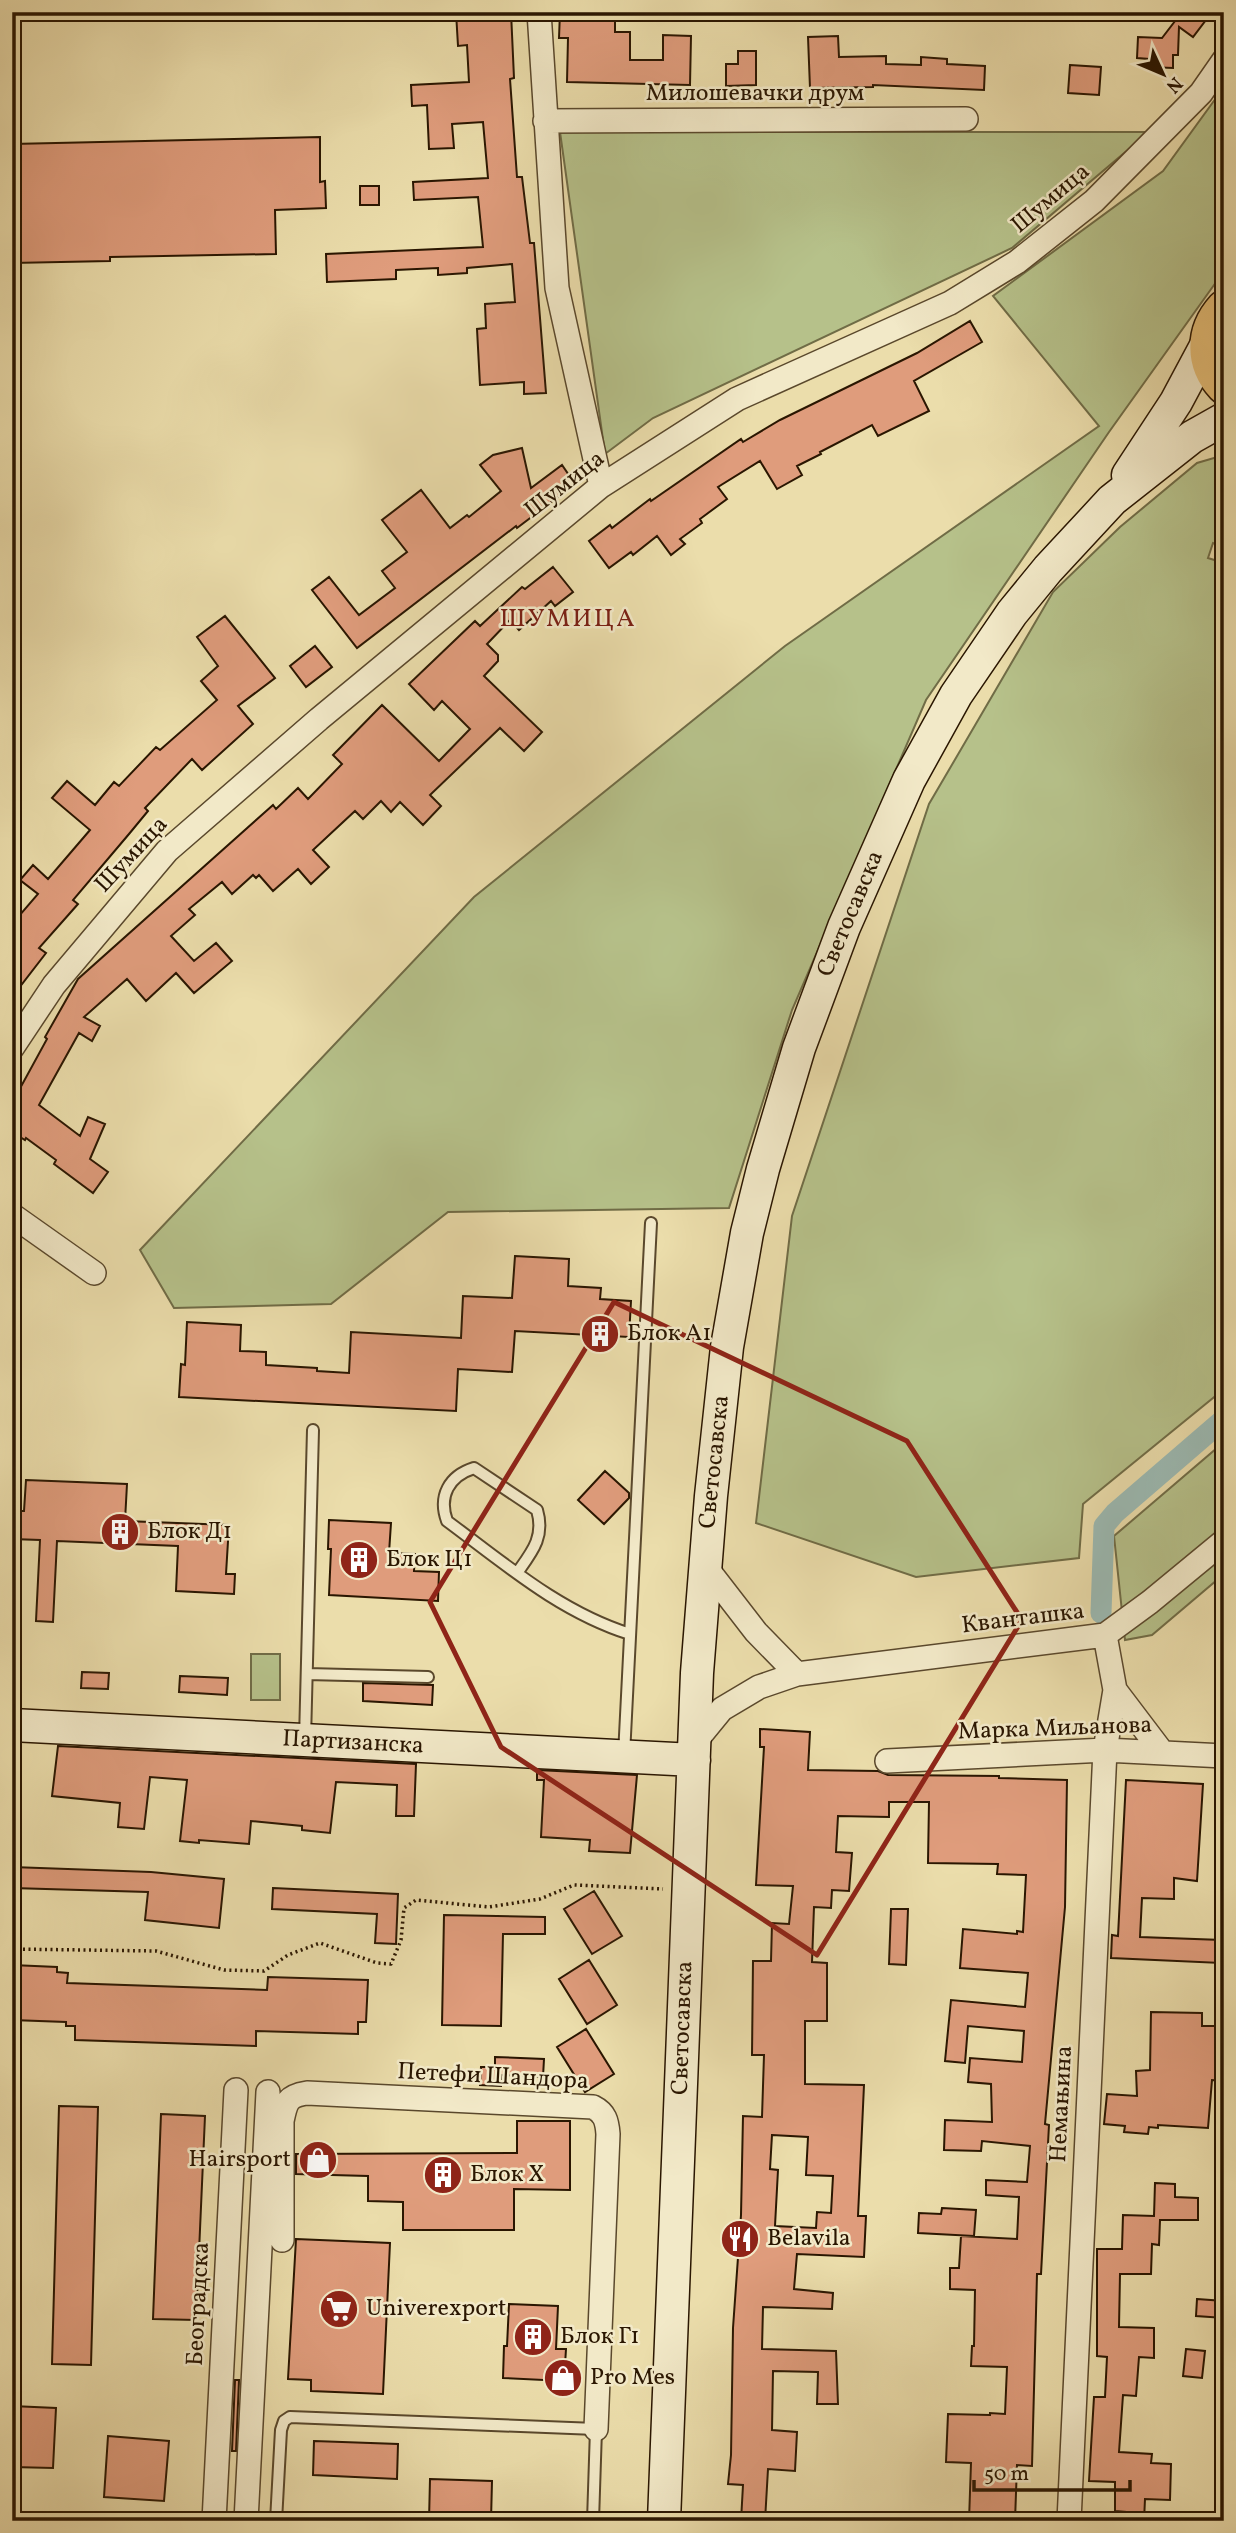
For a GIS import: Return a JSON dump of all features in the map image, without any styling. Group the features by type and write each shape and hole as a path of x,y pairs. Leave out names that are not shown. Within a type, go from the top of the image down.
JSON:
{"main road":[{"path":"1112,500 1176,402 1207,344 1216,316 1224,308"},
{"path":"1207,344 1209,362 1216,378 1224,386"},
{"path":"1112,500 1192,437 1224,419"},
{"name":"Светосавска","path":"664,2521 697,1673 727,1348 747,1233 779,1111 830,964 909,780 956,695 1012,613 1048,569 1112,500"},
{"name":"Партизанска","path":"12,1725 624,1756 694,1751"}],"street":[{"path":"539,12 557,288 601,486"},
{"name":"Шумица","path":"12,1048 54,985 167,851 320,719 601,486 737,399 950,303 1017,262 1094,201 1201,93 1224,60"},
{"name":"Милошевачки друм","path":"545,121 966,119"},
{"path":"12,1215 94,1273"},
{"name":"Кванташка","path":"694,1751 722,1709 758,1687 797,1674 1105,1635 1224,1541"},
{"path":"705,1566 756,1633 797,1674"},
{"name":"Немањина","path":"1069,2521 1105,1750 1115,1690 1105,1635"},
{"name":"Немањина","path":"1115,1690 1162,1752"},
{"name":"Марка Миљанова","path":"887,1761 1105,1750 1224,1756"},
{"name":"Београдска","path":"214,2521 236,2090"},
{"path":"246,2521 268,2092"},
{"name":"Петефи Шандора","path":"282,2241 282,2121 285,2104 295,2095 307,2093 593,2107 603,2112 608,2134 596,2429"}],"lane":[{"path":"624,1756 651,1223"},
{"path":"305,1741 313,1430"},
{"path":"517,1573 537,1545 540,1527 537,1510 474,1468 459,1474 448,1486 445,1494 444,1512 447,1521 517,1573 578,1614 630,1634"},
{"path":"307,1674 428,1677"},
{"path":"276,2521 281,2430 284,2421 290,2417 596,2429 593,2521"}],"path":[{"path":"12,1949 156,1951 224,1970 264,1971 288,1955 320,1943 377,1964 391,1964 401,1940 404,1908 416,1900 489,1907 540,1899 574,1885 688,1890"}],"highlighted area":[{"path":"614,1302 907,1441 1022,1620 817,1955 501,1747 430,1602"}],"green space":[{"path":"1224,87 1224,271 1109,432 926,700 792,1010 729,1208 448,1212 331,1304 174,1308 140,1250 474,897 785,646 1099,426 993,296 1163,171"},
{"path":"560,132 1149,132 1012,248 653,418 605,454"},
{"path":"1224,455 1224,547 1213,543 1208,558 1224,563 1224,1389 1083,1504 1079,1558 916,1577 756,1523 792,1216 929,804 1053,592 1120,527 1197,463"},
{"path":"1224,1442 1224,1574 1152,1635 1125,1640 1114,1536"},
{"path":"251,1654 280,1654 280,1700 251,1700"}],"building":[{"path":"456,12 511,12 514,78 510,79 517,177 522,177 530,243 534,243 546,393 524,394 524,382 480,385 477,329 486,328 485,304 515,302 512,264 467,268 467,273 438,275 438,268 396,270 396,279 327,282 326,254 483,247 478,197 414,200 413,182 488,178 483,122 452,124 454,148 429,149 427,105 412,106 411,85 469,82 467,45 458,46"},
{"path":"560,12 615,12 615,32 630,32 630,60 663,60 663,35 691,36 690,85 567,82 568,38 559,38"},
{"path":"1182,12 1212,12 1193,37 1179,27 1178,55 1173,55 1173,68 1149,67 1149,59 1137,58 1138,37 1162,38"},
{"path":"838,36 839,57 886,56 886,64 921,65 921,57 947,59 947,64 985,66 984,90 873,85 810,88 808,37"},
{"path":"738,51 756,51 756,85 726,86 726,64 738,64"},
{"path":"1070,65 1101,67 1099,95 1068,93"},
{"path":"320,137 320,182 325,181 326,208 275,210 276,254 110,257 110,261 12,263 12,144"},
{"path":"360,186 379,186 379,205 360,205"},
{"path":"970,321 982,342 914,381 929,411 878,436 872,425 797,466 802,475 777,489 760,461 718,487 727,499 700,519 702,523 680,539 685,544 671,555 657,536 633,555 631,552 609,568 589,541 741,439 743,442 780,420 917,353"},
{"path":"522,448 531,488 562,465 575,484 357,648 312,590 329,577 359,615 395,588 382,571 407,552 382,520 421,490 450,528 467,515 469,517 501,491 480,465 493,455"},
{"path":"553,567 573,592 555,606 551,601 519,630 510,620 487,644 498,655 498,661 484,676 542,732 524,751 500,728 430,795 441,806 423,825 400,802 391,812 381,801 363,819 355,811 313,850 329,867 311,884 298,869 273,891 259,875 256,878 253,875 232,894 222,882 189,909 195,915 171,936 194,961 216,943 232,961 194,993 176,973 146,1001 127,979 84,1017 100,1026 92,1041 79,1033 39,1105 80,1136 88,1117 105,1124 90,1159 108,1172 93,1193 54,1164 56,1160 26,1138 25,1140 12,1132 12,1103 78,979 273,805 276,809 298,788 308,799 342,764 333,755 382,705 439,761 470,729 442,701 434,710 409,684 475,621 480,626 522,587 525,589"},
{"path":"225,616 275,678 238,706 253,724 202,770 192,759 145,808 148,811 73,900 78,904 39,948 46,953 12,997 12,924 38,894 20,880 33,865 48,879 90,830 52,798 67,781 95,805 114,782 119,786 156,747 160,750 217,700 201,681 218,666 197,637"},
{"path":"315,646 332,667 306,687 290,666"},
{"name":"Блок А1","path":"515,1256 569,1259 568,1286 601,1288 600,1299 631,1301 629,1337 515,1331 512,1372 458,1369 456,1411 179,1397 181,1364 185,1365 187,1322 241,1325 240,1351 266,1352 266,1365 349,1373 351,1332 461,1338 463,1296 512,1298"},
{"path":"605,1471 629,1493 629,1498 604,1524 578,1500"},
{"name":"Блок Д1","path":"26,1480 127,1484 125,1521 229,1525 226,1574 235,1574 234,1594 176,1591 178,1546 57,1541 53,1622 36,1621 40,1540 12,1539 12,1511 24,1511"},
{"name":"Блок Ц1","path":"329,1520 391,1523 389,1553 415,1554 414,1571 439,1572 438,1601 329,1595"},
{"path":"82,1672 109,1673 108,1689 81,1688"},
{"path":"180,1676 228,1678 227,1695 179,1692"},
{"path":"363,1683 433,1685 432,1705 363,1701"},
{"path":"760,1729 810,1732 808,1770 1067,1780 1065,1907 1045,2124 1049,2125 1041,2274 1037,2274 1032,2466 1017,2465 1015,2521 969,2521 971,2463 946,2462 948,2414 1005,2414 1007,2367 971,2366 975,2290 950,2289 950,2268 959,2268 961,2236 1017,2239 1019,2197 986,2195 986,2180 1027,2182 1030,2146 982,2141 981,2151 944,2150 945,2120 992,2122 991,2084 968,2082 970,2058 1022,2062 1024,2031 968,2026 965,2063 945,2061 951,2000 1025,2007 1028,1973 960,1968 963,1929 1017,1934 1017,1931 1023,1932 1026,1875 997,1874 998,1864 928,1863 929,1802 889,1802 889,1817 838,1816 836,1852 852,1853 849,1891 832,1890 831,1908 814,1907 812,1962 827,1963 827,2021 805,2021 805,2084 864,2085 858,2216 866,2216 864,2257 797,2254 794,2289 833,2293 832,2309 763,2307 762,2349 836,2351 838,2404 817,2404 818,2372 773,2371 772,2430 797,2432 795,2471 768,2469 765,2521 741,2521 743,2485 728,2484 743,2116 762,2117 764,2055 752,2055 753,1961 771,1961 772,1923 789,1924 793,1886 756,1885 764,1747 760,1747","holes":["772,2135 808,2137 806,2175 833,2176 831,2213 817,2212 816,2228 775,2226 778,2170 770,2169"]},
{"path":"58,1746 416,1764 414,1816 396,1816 397,1785 336,1782 330,1833 302,1830 302,1826 251,1821 249,1844 180,1841 187,1780 150,1777 144,1829 118,1827 120,1803 52,1796"},
{"path":"537,1770 637,1775 630,1853 589,1851 590,1840 541,1837 544,1780 537,1780"},
{"path":"1126,1780 1203,1784 1197,1881 1174,1878 1174,1899 1142,1898 1140,1937 1222,1940 1221,1963 1111,1958 1112,1935 1118,1936"},
{"path":"12,1867 151,1872 224,1879 219,1928 145,1920 148,1892 12,1888"},
{"path":"273,1888 398,1894 396,1944 375,1943 377,1914 272,1909"},
{"path":"594,1891 622,1936 592,1954 564,1909"},
{"path":"891,1909 908,1909 906,1965 889,1964"},
{"path":"444,1915 545,1917 545,1934 503,1934 501,2026 442,2025"},
{"path":"589,1960 617,2005 587,2024 559,1979"},
{"path":"12,1965 57,1967 57,1972 68,1973 67,1983 267,1990 268,1977 368,1980 366,2022 358,2022 358,2034 256,2031 256,2046 75,2040 75,2026 66,2026 66,2022 12,2020"},
{"path":"1151,2012 1202,2013 1202,2026 1224,2026 1224,2081 1212,2080 1208,2128 1158,2125 1158,2128 1149,2127 1148,2134 1124,2132 1125,2126 1104,2124 1107,2094 1137,2096 1136,2071 1150,2070"},
{"path":"586,2029 614,2074 585,2092 557,2047"},
{"path":"495,2057 544,2059 543,2077 501,2075 501,2086 480,2085 481,2067 495,2067"},
{"path":"59,2106 98,2107 91,2365 52,2364"},
{"path":"161,2114 205,2116 196,2320 153,2319"},
{"name":"Блок Х","path":"517,2121 570,2121 570,2190 514,2189 514,2230 403,2230 403,2202 368,2201 368,2176 296,2174 296,2154 517,2153"},
{"path":"1155,2183 1175,2184 1175,2197 1198,2198 1198,2220 1160,2220 1159,2245 1152,2244 1151,2274 1120,2274 1119,2327 1154,2328 1154,2358 1139,2357 1136,2396 1123,2395 1119,2452 1152,2454 1151,2463 1171,2464 1170,2500 1145,2499 1144,2521 1126,2521 1126,2512 1115,2511 1115,2482 1089,2481 1094,2397 1105,2397 1107,2357 1097,2356 1097,2249 1122,2249 1123,2215 1154,2216"},
{"path":"942,2208 976,2210 974,2236 918,2233 919,2213 941,2214"},
{"name":"Univerexport","path":"296,2239 390,2243 383,2394 311,2391 311,2380 288,2379"},
{"path":"1197,2299 1224,2301 1224,2318 1196,2316"},
{"name":"Блок Г1","path":"509,2304 558,2306 556,2349 566,2349 564,2381 503,2378"},
{"path":"1186,2349 1205,2351 1202,2378 1183,2376"},
{"path":"235,2380 239,2380 236,2451 232,2451"},
{"path":"12,2406 56,2408 53,2468 12,2467"},
{"path":"108,2436 169,2441 164,2501 104,2497"},
{"path":"314,2441 398,2444 397,2479 313,2475"},
{"path":"430,2479 492,2481 491,2521 429,2521"}],"waterway":[{"path":"1101,1613 1104,1526 1115,1513 1224,1419"}],"place":[{"name":"Блок А1","path":"600,1334"},
{"name":"Блок Д1","path":"120,1532"},
{"name":"Блок Ц1","path":"359,1560"},
{"name":"Hairsport","path":"318,2160"},
{"name":"Блок Х","path":"443,2175"},
{"name":"Belavila","path":"740,2239"},
{"name":"Univerexport","path":"339,2309"},
{"name":"Блок Г1","path":"533,2337"},
{"name":"Pro Mes","path":"563,2378"}],"district":[{"name":"ШУМИЦА","path":"568,619"}]}
